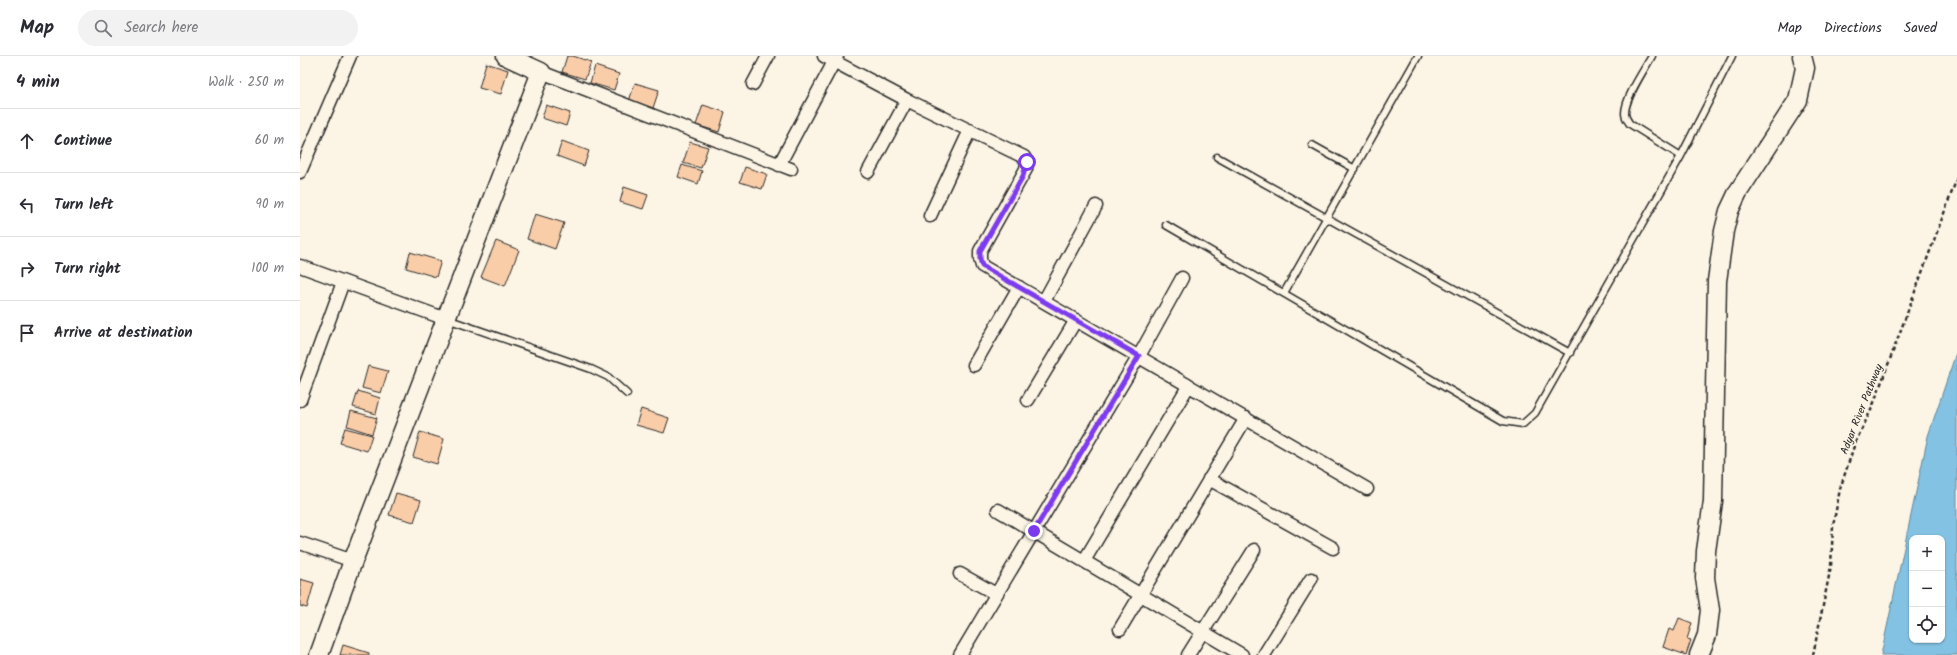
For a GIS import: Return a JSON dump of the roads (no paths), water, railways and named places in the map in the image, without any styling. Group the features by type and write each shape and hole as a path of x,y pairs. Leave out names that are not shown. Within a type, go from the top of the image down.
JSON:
{"street":[{"path":"300,172 350,56"},
{"path":"506,56 542,72 791,170"},
{"path":"753,84 768,56"},
{"path":"1699,655 1708,635 1710,610 1704,578 1706,551 1714,501 1717,281 1724,231 1729,211 1738,192 1798,100 1804,68 1802,56"},
{"path":"779,165 832,58 907,100 1024,157 1027,162 1023,176 980,251 982,266 1368,488"},
{"path":"319,655 353,560 542,72"},
{"path":"868,172 907,100"},
{"path":"930,216 970,130"},
{"path":"1044,301 1096,206"},
{"path":"300,266 446,319"},
{"path":"960,655 1139,356 1182,278"},
{"path":"300,400 343,282"},
{"path":"974,365 1019,287"},
{"path":"1028,400 1076,320"},
{"path":"1084,561 1189,385"},
{"path":"1120,629 1246,418"},
{"path":"1209,479 1333,548"},
{"path":"998,510 1242,655"},
{"path":"300,543 353,560"},
{"path":"1188,655 1254,550"},
{"path":"960,574 996,594"},
{"path":"1264,655 1311,579"}],"lane":[{"path":"1284,293 1418,56"},
{"path":"1652,56 1627,103 1625,112 1626,119 1630,124 1681,156"},
{"path":"1166,225 1503,421 1523,424 1535,413 1570,353 1681,156 1732,56"},
{"path":"1312,145 1354,170"},
{"path":"1217,157 1570,353"},
{"path":"446,319 591,368 608,377 627,394"}],"water":[{"path":"1957,350 1957,655 1881,655 1928,436"}]}
